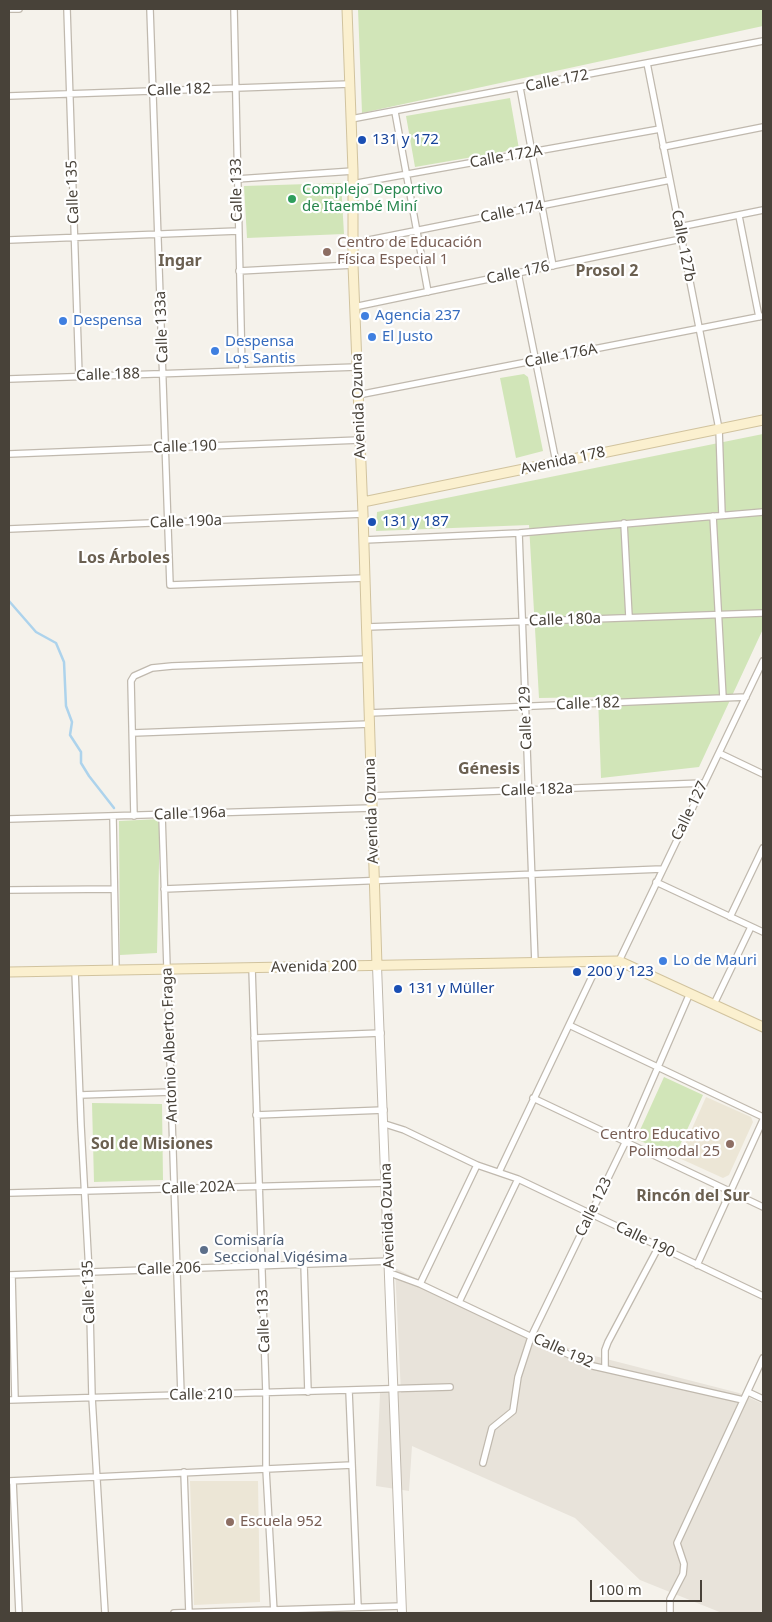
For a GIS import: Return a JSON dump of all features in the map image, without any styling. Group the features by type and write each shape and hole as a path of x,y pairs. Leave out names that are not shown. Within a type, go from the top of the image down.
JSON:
{"main road":[{"name":"Avenida Ozuna","path":"347,9 353,171 354,307 363,502 377,966"},
{"name":"Avenida 178","path":"363,502 763,420"},
{"name":"Avenida 200","path":"9,972 619,961"},
{"path":"619,961 763,1027"}],"street":[{"path":"9,9 19,9"},
{"name":"Calle 135","path":"67,9 80,376"},
{"name":"Calle 133a","path":"150,9 170,585 365,578"},
{"name":"Calle 133","path":"234,9 242,371"},
{"name":"Calle 172","path":"351,120 763,41"},
{"name":"Calle 127b","path":"647,63 719,429 722,515"},
{"name":"Calle 182","path":"9,96 350,84"},
{"path":"520,88 553,266"},
{"path":"395,112 428,292"},
{"path":"663,147 763,127"},
{"name":"Calle 172A","path":"352,184 660,130"},
{"path":"237,179 353,171"},
{"name":"Calle 174","path":"354,243 670,180"},
{"path":"679,227 763,210"},
{"path":"739,216 761,317"},
{"path":"9,240 238,231"},
{"name":"Calle 176","path":"354,307 682,239"},
{"path":"240,271 353,265"},
{"path":"518,273 556,462"},
{"name":"Calle 176A","path":"358,395 761,317"},
{"name":"Calle 188","path":"9,379 357,367"},
{"name":"Calle 190","path":"9,454 360,440"},
{"path":"364,540 519,533 763,512"},
{"name":"Calle 190a","path":"9,528 363,514"},
{"path":"713,516 723,698"},
{"path":"624,523 629,617"},
{"name":"Calle 129","path":"519,533 535,963"},
{"name":"Calle 180a","path":"367,627 763,613"},
{"path":"134,816 131,681 140,672 172,666 368,659"},
{"name":"Calle 127","path":"619,961 763,661"},
{"name":"Calle 182","path":"369,713 746,697"},
{"path":"133,733 370,724"},
{"path":"719,753 763,774"},
{"name":"Calle 182a","path":"372,796 703,784"},
{"name":"Calle 196a","path":"9,819 162,816 372,808"},
{"name":"Antonio Alberto Fraga","path":"162,816 182,1395"},
{"path":"113,817 116,970"},
{"path":"730,917 763,848"},
{"path":"164,889 662,869"},
{"path":"656,882 763,932"},
{"path":"9,890 114,889"},
{"path":"714,1004 751,927"},
{"path":"499,1172 599,962"},
{"name":"Avenida Ozuna","path":"377,966 387,1182 402,1610"},
{"name":"Calle 133","path":"252,968 266,1393 266,1468 273,1612"},
{"name":"Calle 135","path":"75,971 89,1272 92,1397 104,1613"},
{"name":"Calle 123","path":"483,1463 492,1428 513,1411 518,1376 531,1337 625,1142 690,993"},
{"path":"568,1025 763,1119 732,1192 697,1265"},
{"path":"254,1038 381,1033"},
{"path":"80,1095 171,1092"},
{"path":"533,1098 763,1206"},
{"path":"256,1115 384,1110"},
{"name":"Calle 190","path":"384,1124 404,1130 477,1165 518,1179 763,1296"},
{"path":"420,1284 477,1165"},
{"path":"459,1302 518,1179"},
{"name":"Calle 202A","path":"9,1193 387,1182"},
{"path":"605,1368 605,1350 608,1342 659,1246"},
{"name":"Calle 206","path":"10,1275 390,1261"},
{"path":"304,1264 308,1392"},
{"name":"Calle 192","path":"390,1273 420,1284 593,1366 743,1400"},
{"path":"10,1275 12,1400"},
{"path":"670,1613 670,1599 683,1574 684,1564 677,1543 763,1358"},
{"name":"Calle 210","path":"12,1400 450,1387"},
{"path":"349,1391 358,1607"},
{"path":"748,1392 763,1399"},
{"path":"19,1613 11,1481 352,1464"},
{"path":"184,1472 189,1613"},
{"path":"174,1613 318,1611 358,1607 402,1610"}],"shaded area":[{"path":"706,1097 751,1117 753,1122 729,1175 723,1178 679,1158"},
{"path":"395,1268 530,1335 583,1353 739,1393 763,1404 763,1613 722,1613 640,1580 575,1518 412,1446 409,1491 376,1486 380,1393 401,1393"},
{"path":"190,1481 258,1481 260,1602 194,1605"}],"green space":[{"path":"358,9 763,9 763,26 362,113"},
{"path":"510,98 519,149 415,167 406,116"},
{"path":"341,183 344,234 247,238 244,186"},
{"path":"524,374 528,377 543,451 516,458 500,378"},
{"path":"763,434 763,629 699,767 601,778 598,697 539,698 529,525 376,531 377,512"},
{"path":"160,819 157,953 120,955 119,821"},
{"path":"664,1077 703,1095 675,1156 636,1139"},
{"path":"92,1103 162,1104 163,1180 94,1182"}],"waterway":[{"path":"9,601 36,632 56,643 64,662 66,706 72,722 70,735 81,752 81,763 114,808"}],"place":[{"name":"131 y 172","path":"362,140"},
{"name":"Complejo Deportivo de Itaembé Miní","path":"292,199"},
{"name":"Centro de Educación Física Especial 1","path":"327,252"},
{"name":"Agencia 237","path":"365,316"},
{"name":"Despensa","path":"63,321"},
{"name":"El Justo","path":"372,337"},
{"name":"Despensa Los Santis","path":"215,351"},
{"name":"131 y 187","path":"372,522"},
{"name":"Lo de Mauri","path":"663,961"},
{"name":"200 y 123","path":"577,972"},
{"name":"131 y Müller","path":"398,989"},
{"name":"Centro Educativo Polimodal 25","path":"730,1144"},
{"name":"Comisaría Seccional Vigésima","path":"204,1250"},
{"name":"Escuela 952","path":"230,1522"}],"district":[{"name":"Ingar","path":"180,261"},
{"name":"Prosol 2","path":"607,271"},
{"name":"Los Árboles","path":"124,558"},
{"name":"Génesis","path":"489,769"},
{"name":"Sol de Misiones","path":"152,1144"},
{"name":"Rincón del Sur","path":"693,1196"}]}
